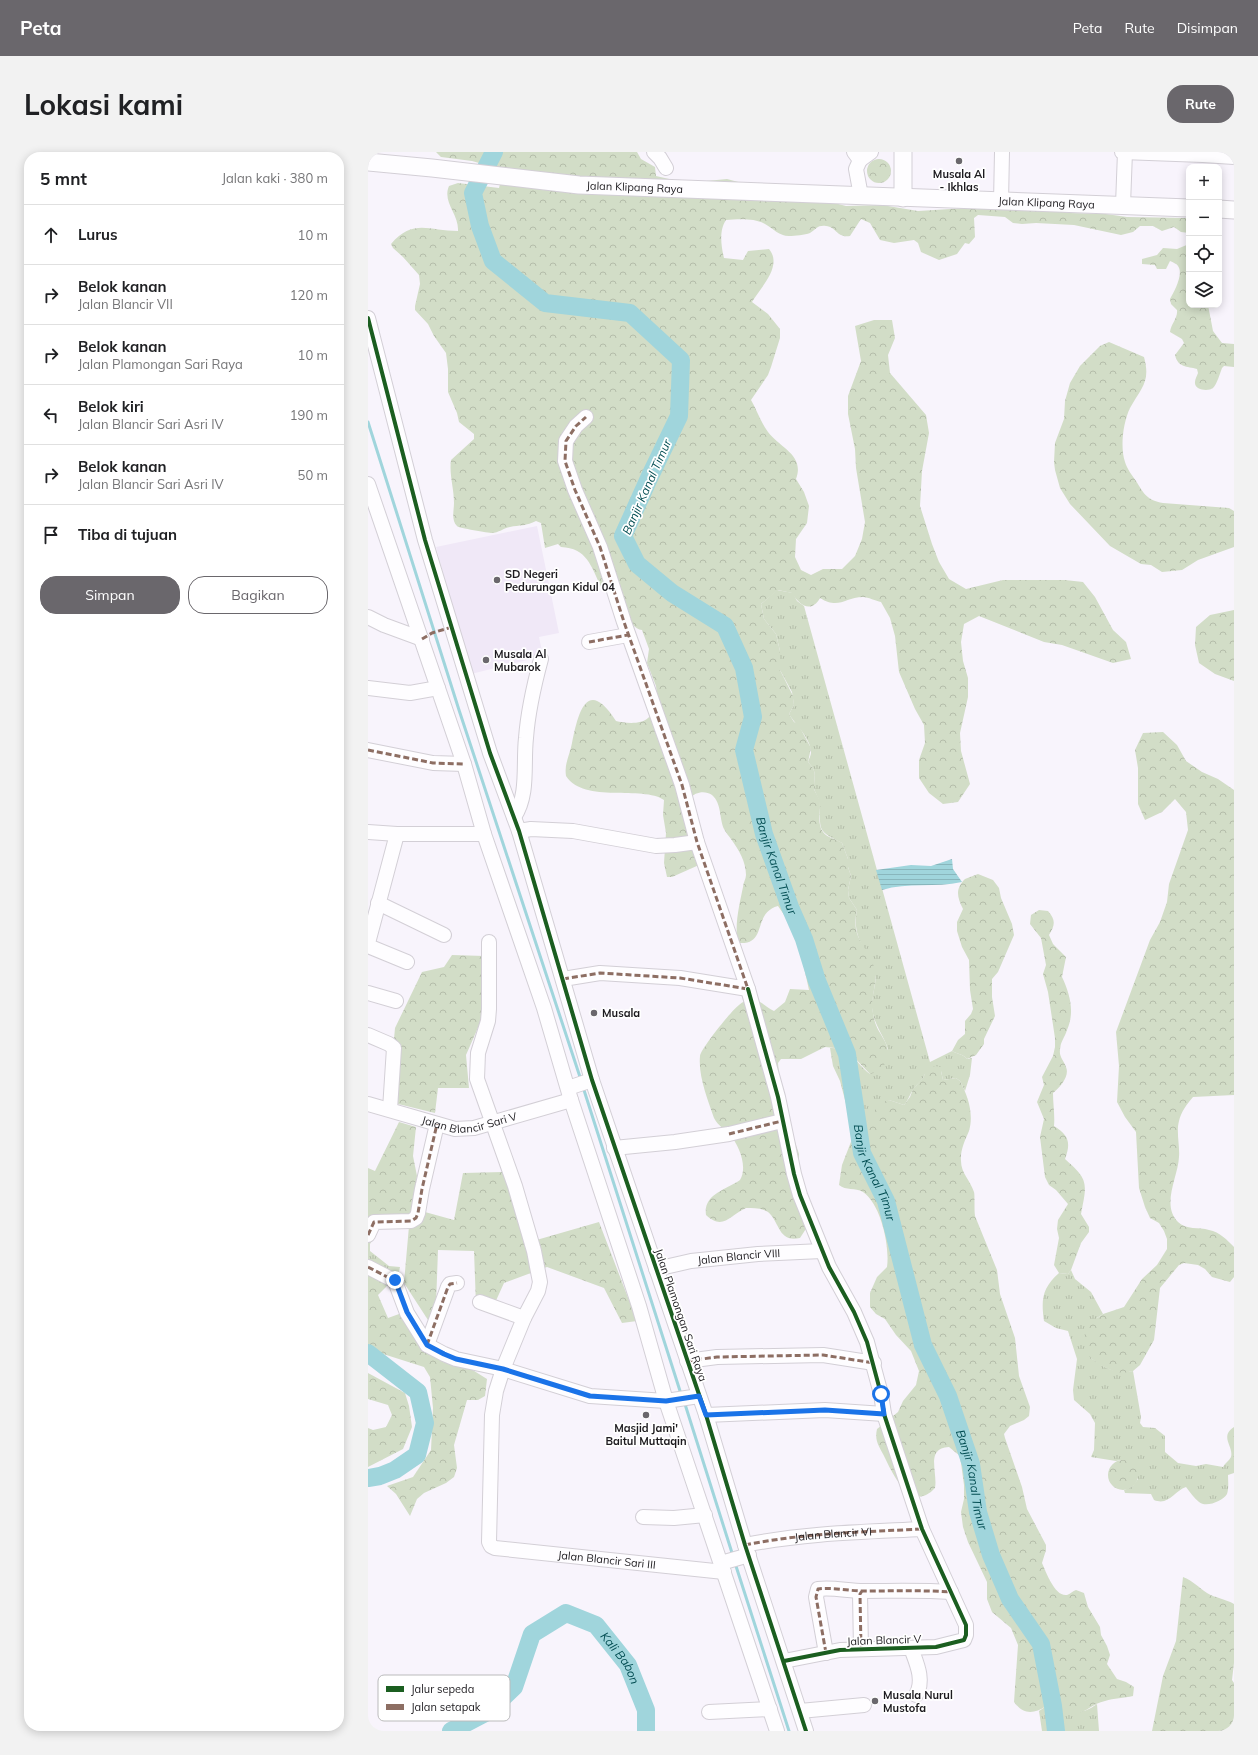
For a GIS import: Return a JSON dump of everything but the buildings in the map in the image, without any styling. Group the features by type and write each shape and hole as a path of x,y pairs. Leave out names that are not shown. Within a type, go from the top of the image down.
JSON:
{"main road":[{"path":"903,152 903,198"},
{"name":"Jalan Klipang Raya","path":"368,162 587,186 1186,208"},
{"path":"1222,209 1234,210"}],"street":[{"path":"654,152 666,168"},
{"path":"1001,202 1002,152"},
{"path":"1123,205 1124,152 1203,153 1234,157"},
{"path":"861,196 856,169 862,154"},
{"name":"Jalan Plamongan Sari Raya","path":"368,318 425,540 490,753 519,831 587,1065 579,1087 614,1148 687,1361 696,1397 706,1415 746,1552 784,1661 806,1731"},
{"path":"586,417 576,426 566,441 565,461 575,490 600,547 628,634 682,785 697,842 748,989 778,1097 794,1174 822,1251 832,1274 854,1312 867,1342 874,1363 884,1414 922,1529 951,1592 909,1590 862,1591 844,1588 818,1589 816,1597 826,1652"},
{"path":"368,484 464,764 484,834 544,1008 579,1087 639,1306 671,1401 704,1515 725,1565 777,1731"},
{"path":"368,617 384,625 422,639"},
{"path":"589,642 628,634"},
{"path":"514,817 520,807 523,796 526,738 532,693 541,659"},
{"path":"368,688 410,693 438,688"},
{"path":"368,750 433,763 464,764"},
{"path":"519,831 531,829 573,831 656,846 697,842"},
{"path":"368,832 397,834 484,834"},
{"path":"368,943 397,834"},
{"path":"378,903 444,935"},
{"path":"489,942 488,1021 478,1053 477,1079 515,1186 540,1276 538,1291 524,1318 503,1369"},
{"path":"368,946 407,962"},
{"path":"563,979 600,973 680,978 748,989"},
{"path":"368,993 396,1001"},
{"path":"368,1035 389,1044 394,1048 390,1109"},
{"name":"Jalan Blancir Sari V","path":"368,1104 390,1109 455,1129 464,1129 474,1128 493,1122 579,1087"},
{"path":"614,1148 675,1142 729,1134 782,1120"},
{"path":"368,1238 374,1222 412,1221 416,1218 438,1124"},
{"name":"Jalan Blancir VIII","path":"656,1269 690,1261 758,1254 822,1251"},
{"path":"368,1267 395,1280 407,1312 427,1345 456,1359 503,1369 590,1396 671,1401 696,1397"},
{"path":"427,1345 448,1287 450,1284 457,1283"},
{"path":"480,1302 524,1318"},
{"path":"687,1361 717,1357 823,1355 874,1363"},
{"name":"Jalan Blancir Sari III","path":"503,1369 496,1391 492,1415 488,1540 491,1546 495,1548 725,1565"},
{"path":"706,1415 825,1410 884,1414"},
{"path":"643,1517 674,1518 704,1515"},
{"name":"Jalan Blancir VI","path":"725,1565 746,1552 776,1539 829,1533 922,1529"},
{"path":"861,1649 860,1594 862,1591"},
{"name":"Jalan Blancir V","path":"784,1661 826,1652 861,1649 910,1648 961,1642 966,1638 966,1625 951,1592"},
{"path":"910,1648 918,1665 920,1677 920,1687 916,1695"},
{"path":"800,1711 864,1705"},
{"path":"709,1712 770,1709"}],"shaded area":[{"name":"SD Negeri Pedurungan Kidul 04","path":"537,526 559,633 539,637 543,656 471,674 436,547"}],"green space":[{"path":"436,152 637,152 641,159 655,167 656,176 678,181 696,182 727,179 742,183 756,183 846,206 882,205 918,211 982,207 1055,210 1070,213 1106,214 1127,217 1186,218 1186,233 1181,232 1174,227 1162,231 1153,226 1140,226 1133,232 1121,235 1074,225 1036,223 1022,224 1013,223 1005,217 978,215 974,218 975,237 969,244 965,243 957,254 939,260 921,252 918,243 914,240 894,243 880,240 870,223 861,219 850,236 839,234 830,227 823,226 808,234 785,236 779,234 761,222 741,219 726,220 722,228 721,238 724,258 743,260 748,251 769,249 773,256 774,262 769,276 752,302 768,314 780,329 780,338 768,375 751,400 768,432 790,452 797,464 798,471 796,479 804,492 809,506 807,523 796,539 795,557 801,570 811,575 823,569 842,569 855,556 862,539 865,522 856,468 855,449 848,414 848,396 861,361 855,326 874,320 892,320 895,338 888,355 890,373 926,415 929,433 922,471 920,506 939,562 949,579 966,589 1003,580 1065,580 1083,582 1095,597 1113,630 1126,642 1131,659 1113,663 1062,645 1044,642 979,616 964,624 961,642 963,661 968,678 968,697 960,733 961,751 970,784 958,802 943,804 929,793 919,778 919,760 925,743 924,725 915,709 899,672 895,636 890,618 881,602 863,597 832,603 820,598 813,606 809,607 798,601 792,593 778,590 761,604 764,619 776,634 780,651 780,670 793,696 794,705 789,714 794,722 798,724 811,748 808,762 814,772 815,777 814,789 820,803 819,820 821,828 827,836 842,843 848,859 848,867 851,876 848,890 849,898 857,910 856,929 858,936 869,954 875,970 872,1007 875,1023 885,1041 888,1052 887,1060 882,1068 870,1074 850,1053 835,1048 825,1047 801,1059 781,1059 778,1063 781,1099 799,1154 799,1163 811,1221 800,1238 793,1239 783,1235 772,1216 768,1212 760,1209 746,1208 722,1222 712,1220 706,1215 708,1202 712,1197 740,1180 743,1163 739,1150 733,1139 714,1118 700,1072 700,1056 706,1045 724,1021 741,1003 754,1000 774,1011 785,1002 790,989 809,990 798,941 791,925 778,906 770,910 765,915 754,939 748,942 739,943 737,937 737,924 746,870 739,852 722,825 719,807 715,799 709,793 700,792 690,798 699,865 672,877 667,877 664,863 666,833 663,815 664,800 654,796 642,794 599,792 586,789 575,784 566,776 566,763 574,732 577,721 585,704 591,700 598,701 606,708 616,721 632,723 645,720 651,715 658,705 656,686 647,663 649,649 642,630 632,624 628,618 614,584 601,587 591,565 577,551 570,548 561,547 558,544 545,548 541,523 536,521 526,525 508,528 492,533 459,527 454,521 451,460 474,439 474,434 459,422 457,413 448,392 446,353 434,336 428,324 415,310 420,284 419,275 391,244 399,236 414,228 458,231 458,225 449,203 447,192 449,186 458,183 499,188 500,184 493,167 472,161 441,157"},
{"path":"879,159 884,160 890,166 890,176 884,182 879,183 874,182 868,176 867,171 868,166 874,160"},
{"path":"1186,245 1186,308 1209,308 1213,331 1222,343 1234,344 1234,367 1224,366 1213,388 1208,390 1202,390 1195,385 1195,380 1198,373 1197,369 1186,367 1181,364 1176,359 1175,355 1184,343 1182,339 1170,332 1177,310 1171,304 1170,299 1176,288 1180,269 1175,263 1170,261 1166,269 1157,269 1155,265 1142,264 1142,259 1157,255 1163,248 1177,249"},
{"path":"1109,342 1144,357 1146,366 1146,379 1130,408 1124,428 1123,456 1128,470 1144,493 1153,500 1163,503 1229,508 1234,511 1234,547 1198,560 1182,570 1162,572 1151,565 1141,564 1110,546 1070,504 1060,488 1054,462 1055,443 1064,419 1065,401 1070,383 1080,366 1100,346"},
{"path":"777,590 793,593 797,601 804,606 930,1062 952,1051 967,1059 972,1058 970,1075 965,1091 960,1081 956,1078 943,1080 941,1071 925,1074 922,1080 913,1089 904,1105 889,1100 865,1127 854,1134 840,1081 833,1066 830,1048 843,1050 853,1056 870,1074 888,1049 873,1014 872,1004 875,975 858,936 856,928 857,910 849,898 848,890 851,876 848,867 848,859 842,843 827,835 821,828 819,800 814,789 815,774 808,762 811,754 811,748 806,738 789,714 794,705 792,692 780,670 780,651 776,634 764,619 761,604"},
{"path":"1234,610 1234,681 1215,674 1199,663 1195,645 1196,627 1210,615"},
{"path":"1163,732 1177,745 1186,761 1234,790 1234,1095 1193,1097 1184,1108 1178,1125 1179,1157 1172,1191 1171,1207 1173,1215 1181,1225 1213,1231 1223,1237 1234,1247 1234,1277 1230,1282 1212,1277 1205,1269 1198,1265 1184,1263 1179,1265 1160,1288 1154,1340 1140,1365 1133,1371 1124,1373 1115,1372 1098,1364 1091,1358 1086,1350 1084,1341 1085,1332 1089,1324 1103,1314 1124,1307 1142,1279 1157,1265 1167,1249 1167,1239 1164,1231 1159,1223 1150,1218 1139,1188 1136,1132 1125,1117 1117,1102 1119,1066 1116,1032 1150,940 1160,922 1167,902 1169,884 1188,830 1186,812 1175,799 1162,812 1145,820 1138,804 1138,768 1135,750 1143,733"},
{"path":"978,874 993,880 999,888 1001,898 1012,924 1014,935 998,972 992,979 992,997 995,1016 984,1039 984,1044 976,1055 967,1059 952,1051 958,1040 965,1034 965,1021 973,1009 970,990 969,960 962,947 957,931 957,922 963,909 959,901 958,890 965,879"},
{"path":"1039,910 1048,911 1052,917 1054,923 1049,935 1053,944 1066,957 1062,977 1069,996 1071,1017 1061,1044 1060,1052 1067,1070 1067,1074 1061,1085 1053,1093 1054,1126 1066,1136 1068,1148 1065,1159 1082,1177 1085,1189 1081,1214 1089,1227 1089,1232 1081,1243 1071,1270 1068,1274 1059,1273 1054,1265 1059,1238 1057,1229 1058,1220 1068,1204 1056,1190 1049,1185 1045,1177 1040,1137 1044,1119 1037,1102 1044,1085 1042,1077 1053,1056 1055,1047 1048,992 1043,974 1046,965 1041,938 1030,924 1031,915"},
{"path":"452,955 485,956 484,1014 466,1055 469,1088 438,1088 435,1113 394,1103 392,1061 395,1028 422,972 444,967"},
{"path":"935,1066 940,1067 943,1080 956,1078 960,1081 969,1105 971,1118 969,1131 962,1149 961,1165 974,1192 975,1216 997,1270 1000,1294 1015,1338 1019,1376 1030,1407 1029,1416 1024,1420 1010,1426 1004,1434 1022,1487 1027,1509 1046,1545 1042,1563 1055,1588 1063,1595 1067,1595 1076,1590 1084,1593 1088,1607 1100,1627 1101,1635 1110,1655 1107,1664 1117,1679 1134,1687 1133,1696 1098,1703 1082,1712 1077,1713 1072,1711 1066,1706 1060,1696 1043,1708 1031,1712 1020,1708 1014,1702 1018,1645 1011,1628 992,1612 987,1599 987,1582 968,1542 963,1527 961,1512 964,1499 964,1485 960,1456 949,1447 942,1448 937,1452 934,1462 935,1488 927,1495 919,1497 911,1495 905,1490 893,1474 879,1447 876,1437 877,1429 898,1412 903,1401 916,1385 919,1371 911,1351 896,1335 885,1319 876,1314 870,1307 870,1293 877,1277 887,1267 888,1259 883,1226 875,1206 863,1192 839,1185 842,1165 854,1134 865,1127 876,1108 883,1102 889,1100 904,1105 910,1097 913,1089 923,1078 927,1070"},
{"path":"399,1122 416,1127 413,1156 417,1176 414,1209 454,1220 463,1173 503,1172 526,1243 599,1222 637,1321 622,1323 604,1288 547,1267 504,1283 494,1305 476,1305 474,1251 438,1250 436,1305 428,1320 404,1283 409,1226 368,1219 368,1168 375,1171"},
{"path":"373,1239 370,1244 370,1251 389,1266 400,1267 398,1277 368,1267 368,1240"},
{"path":"1071,1270 1075,1279 1091,1292 1103,1314 1097,1318 1091,1358 1111,1370 1122,1372 1133,1371 1141,1417 1140,1423 1143,1427 1155,1428 1165,1436 1165,1452 1178,1463 1196,1466 1206,1464 1223,1467 1231,1457 1231,1449 1227,1438 1228,1434 1234,1427 1234,1473 1228,1475 1228,1492 1225,1497 1214,1503 1202,1504 1195,1499 1186,1487 1168,1500 1164,1501 1154,1500 1151,1494 1125,1493 1124,1490 1132,1487 1138,1479 1121,1460 1116,1461 1091,1457 1094,1450 1095,1423 1090,1414 1074,1400 1073,1390 1077,1359 1068,1331 1056,1328 1044,1321 1043,1314 1044,1295 1049,1284 1059,1273 1068,1274"},
{"path":"368,1272 389,1282 378,1295 388,1318 410,1310 430,1351 443,1362 471,1369 487,1379 485,1396 478,1400 467,1400 454,1445 457,1468 454,1477 446,1483 424,1493 417,1499 410,1516 396,1494 387,1486 413,1477 431,1450 433,1408 430,1377 424,1367 380,1353 368,1345"},
{"path":"368,1373 405,1393 409,1406 412,1427 403,1449 368,1467 368,1428 373,1430 386,1427 392,1415 388,1405 368,1399"},
{"path":"1123,1460 1134,1464 1138,1475 1134,1486 1123,1490 1112,1486 1108,1475 1112,1464"},
{"path":"1183,1577 1193,1582 1210,1595 1234,1604 1234,1663 1232,1680 1234,1683 1234,1731 1152,1731 1163,1676 1176,1641"},
{"path":"1061,1696 1068,1707 1076,1712 1081,1712 1097,1704 1099,1731 1042,1731 1039,1711"}],"water":[{"path":"952,859 953,869 962,882 942,885 902,886 882,890 876,870 911,865 931,866"}],"waterway":[{"name":"Banjir Kanal Timur","path":"494,152 473,193 480,226 493,261 545,303 630,313 681,360 679,416 623,536 637,564 672,593 725,626 744,668 753,717 744,750 764,834 790,907 804,939 817,981 847,1054 862,1153 886,1201 923,1345 948,1396 971,1464 978,1512 991,1555 1010,1599 1041,1644 1053,1706 1056,1731"},
{"path":"368,422 459,710 581,1080"},
{"path":"583,1087 681,1394"},
{"name":"Kali Babon","path":"368,1353 418,1392 425,1423 417,1455 395,1470 380,1476 368,1478"},
{"path":"684,1401 733,1556"},
{"path":"735,1563 789,1731"},
{"name":"Kali Babon","path":"510,1691 514,1687 532,1634 566,1613 596,1625 628,1665 646,1710 646,1731"},
{"name":"Kali Babon","path":"451,1731 470,1721"}],"marked path":[{"path":"563,979 600,973 680,978 748,989 697,842 682,785 624,622 600,547 575,490 565,461 566,441 576,426 586,417"},
{"path":"422,639 432,633 452,627"},
{"path":"589,642 628,635"},
{"path":"368,750 433,763 464,764"},
{"path":"729,1134 782,1121"},
{"path":"368,1235 374,1222 411,1221 416,1218 437,1124"},
{"path":"368,1267 395,1281 407,1313 427,1345 456,1359 503,1369"},
{"path":"427,1345 448,1287 450,1284 457,1283"},
{"path":"687,1361 717,1357 823,1355 874,1363"},
{"path":"706,1415 825,1410 884,1414"},
{"path":"745,1545 811,1535 922,1529"},
{"path":"826,1653 816,1597 818,1589 829,1588 864,1591 951,1592"},
{"path":"861,1649 860,1594 862,1591"}],"cycle path":[{"path":"368,318 425,540 490,753 519,831 592,1080 706,1415 745,1545 806,1731"},
{"path":"748,989 778,1097 794,1174 800,1195 829,1267 854,1312 867,1342 881,1394 884,1414 922,1529 966,1625 966,1635 964,1640 936,1647 840,1650 784,1661"}],"place":[{"name":"Musala Al - Ikhlas","path":"959,161"},
{"name":"SD Negeri Pedurungan Kidul 04","path":"497,580"},
{"name":"Musala Al Mubarok","path":"486,660"},
{"name":"Musala","path":"594,1013"},
{"name":"Masjid Jami' Baitul Muttaqin","path":"646,1415"},
{"name":"Musala Nurul Mustofa","path":"875,1701"}],"route":[{"path":"395,1280 407,1312 427,1345 456,1359 503,1369 590,1396 676,1401 699,1396 706,1415 747,1412 825,1410 884,1414 881,1394"}]}
